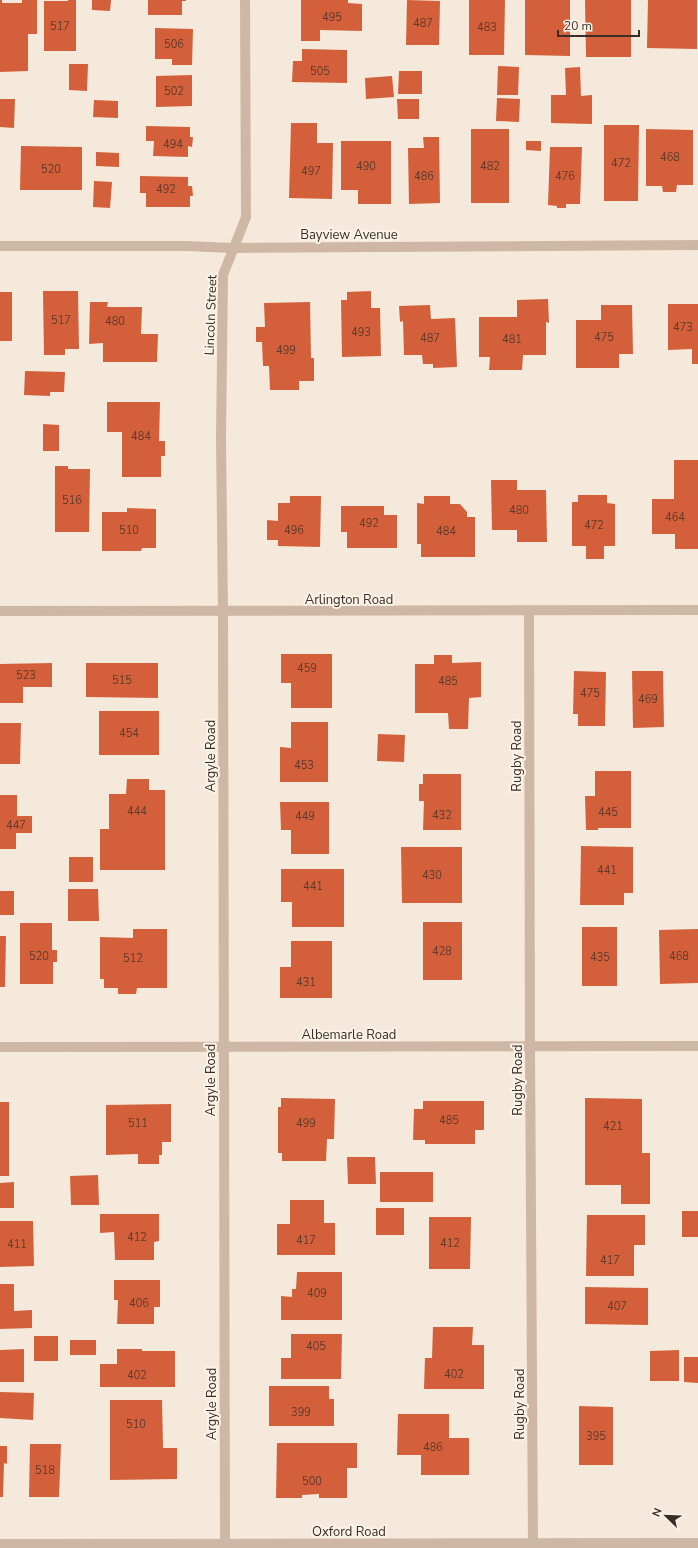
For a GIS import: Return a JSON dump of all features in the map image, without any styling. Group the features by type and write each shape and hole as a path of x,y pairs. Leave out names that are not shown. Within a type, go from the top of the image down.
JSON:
{"street":[{"name":"Lincoln Street","path":"222,612 221,438 223,275 246,217 245,0"},
{"name":"Bayview Avenue","path":"0,246 185,246 233,248 698,245"},
{"name":"Arlington Road","path":"0,612 698,610"},
{"name":"Rugby Road","path":"529,611 533,1546"},
{"name":"Argyle Road","path":"222,612 225,1546"},
{"name":"Albemarle Road","path":"0,1047 698,1046"},
{"name":"Oxford Road","path":"0,1544 533,1546 698,1543"}],"building":[{"path":"0,0 2,0 2,3 22,3 22,0 37,0 37,34 28,34 28,71 0,72"},
{"path":"76,0 76,51 44,51 44,1"},
{"path":"92,0 111,0 110,11 92,10"},
{"path":"148,0 186,1 182,1 182,15 148,15"},
{"path":"301,0 348,0 348,3 362,4 362,31 320,30 320,41 301,41"},
{"path":"407,0 440,1 439,45 406,45"},
{"path":"469,0 505,0 504,55 469,55"},
{"path":"525,0 570,0 570,56 525,55"},
{"path":"585,0 631,0 631,57 586,57"},
{"path":"648,0 697,0 697,49 647,48"},
{"path":"155,28 193,29 192,65 172,65 172,59 155,59"},
{"path":"302,49 347,50 347,83 292,82 293,61 302,61"},
{"path":"69,64 88,64 87,91 69,90"},
{"path":"498,66 519,67 518,95 497,95"},
{"path":"580,67 581,96 592,95 592,124 551,123 551,95 566,95 565,68"},
{"path":"399,71 422,71 422,94 398,94"},
{"path":"192,75 192,106 156,107 156,76"},
{"path":"392,76 394,97 366,99 365,78"},
{"path":"497,98 520,99 519,122 496,121"},
{"path":"0,99 15,99 14,128 0,127"},
{"path":"397,99 419,99 419,119 398,119"},
{"path":"94,100 118,101 118,118 93,117"},
{"path":"291,123 317,123 317,143 333,143 332,199 289,198"},
{"path":"604,125 639,125 638,201 604,201"},
{"path":"146,126 190,127 190,137 193,137 192,147 188,146 188,157 153,156 154,141 146,141"},
{"path":"471,129 509,129 509,203 471,203"},
{"path":"646,129 693,130 693,185 677,185 676,192 663,192 662,186 646,186"},
{"path":"423,137 439,137 440,203 409,204 408,148 424,148"},
{"path":"341,141 391,141 391,204 358,204 358,190 341,190"},
{"path":"526,141 541,141 541,151 526,150"},
{"path":"21,146 82,147 82,190 20,190"},
{"path":"550,147 582,147 580,204 566,204 566,208 557,208 557,206 548,205"},
{"path":"96,152 119,153 119,167 96,166"},
{"path":"140,176 188,177 188,186 192,186 193,196 190,196 190,207 146,207 146,193 140,193"},
{"path":"94,181 112,182 110,208 93,207"},
{"path":"43,291 78,291 79,349 65,349 65,355 44,355"},
{"path":"371,291 371,308 380,308 381,356 342,357 341,300 347,300 347,292"},
{"path":"0,292 12,292 12,341 0,341"},
{"path":"548,299 549,323 546,322 546,355 523,355 522,370 489,370 490,357 479,357 479,317 517,317 517,300"},
{"path":"90,302 108,302 107,307 142,307 141,334 158,334 157,362 103,362 103,343 89,344"},
{"path":"310,302 311,358 314,358 314,381 299,381 299,390 270,390 269,366 263,366 262,342 256,342 256,327 265,327 264,303"},
{"path":"668,304 698,304 698,364 692,364 692,349 668,350"},
{"path":"430,305 431,319 455,318 457,367 433,368 433,364 423,364 422,355 404,355 403,321 400,322 399,306"},
{"path":"601,305 632,305 633,354 619,354 619,368 576,368 576,320 601,320"},
{"path":"25,371 65,372 64,392 50,392 50,396 24,395"},
{"path":"107,402 160,402 159,441 165,441 165,456 161,456 161,477 122,477 122,432 107,432"},
{"path":"43,424 59,425 59,451 43,451"},
{"path":"674,460 698,460 698,549 675,549 675,534 652,534 652,499 674,499"},
{"path":"55,466 68,466 68,469 90,469 89,532 55,532"},
{"path":"491,480 517,480 517,490 546,490 547,542 517,542 517,530 492,530"},
{"path":"578,495 607,495 607,503 615,504 615,546 604,546 604,559 586,559 586,546 572,546 572,502 578,502"},
{"path":"290,496 321,496 320,547 278,546 278,540 267,540 267,520 278,521 278,503 290,503"},
{"path":"424,496 450,496 450,504 460,504 467,512 467,517 475,517 475,557 421,557 421,544 417,544 417,503 424,504"},
{"path":"341,506 384,506 384,515 397,515 397,548 347,548 347,532 341,532"},
{"path":"127,508 156,509 156,548 142,548 141,551 102,551 102,512 127,512"},
{"path":"281,654 332,654 332,708 291,708 291,683 281,683"},
{"path":"434,655 452,655 452,663 481,662 481,697 469,698 468,729 449,729 448,713 415,713 415,664 434,664"},
{"path":"52,663 52,687 23,687 23,703 0,703 0,664"},
{"path":"86,663 158,663 158,698 86,697"},
{"path":"574,671 606,672 605,726 578,726 578,714 573,714"},
{"path":"632,671 663,671 664,727 633,728"},
{"path":"99,711 159,711 159,755 99,755"},
{"path":"291,722 328,722 328,782 280,782 280,747 291,748"},
{"path":"0,723 21,723 20,764 0,764"},
{"path":"378,734 405,735 404,762 377,761"},
{"path":"595,771 631,771 631,828 598,828 598,830 586,830 585,796 595,796"},
{"path":"423,774 461,774 461,830 423,830 424,801 419,801 419,784 423,784"},
{"path":"127,779 149,779 149,790 165,790 165,870 100,870 100,829 109,829 109,794 126,794"},
{"path":"0,795 17,795 17,816 32,816 32,833 16,833 16,849 0,849"},
{"path":"280,802 329,802 329,854 291,854 291,830 281,830"},
{"path":"581,846 633,847 633,893 624,893 624,905 580,905"},
{"path":"401,847 462,847 462,903 402,903"},
{"path":"69,857 93,857 93,882 69,882"},
{"path":"281,869 344,869 344,927 292,927 292,902 281,902"},
{"path":"68,889 98,889 99,921 68,921"},
{"path":"0,891 14,891 14,915 0,915"},
{"path":"423,922 462,922 462,980 423,980"},
{"path":"20,923 52,923 52,950 57,950 57,962 53,962 53,984 20,984"},
{"path":"582,927 617,927 617,986 582,986"},
{"path":"133,929 167,929 167,988 137,988 136,994 118,994 118,988 104,988 104,979 100,979 100,937 133,938"},
{"path":"698,929 698,983 660,984 659,930"},
{"path":"0,936 6,936 5,987 0,987"},
{"path":"291,941 332,941 332,998 280,998 280,967 291,967"},
{"path":"281,1098 335,1099 334,1139 327,1139 326,1161 282,1161 282,1153 278,1153 278,1107 281,1107"},
{"path":"585,1098 642,1099 642,1153 650,1153 650,1204 621,1204 621,1185 585,1185"},
{"path":"423,1101 484,1101 484,1130 475,1130 475,1144 425,1144 425,1140 413,1140 414,1109 423,1109"},
{"path":"0,1102 9,1102 9,1176 0,1176"},
{"path":"171,1104 171,1142 162,1142 162,1155 159,1155 159,1164 138,1164 138,1154 106,1155 106,1105"},
{"path":"347,1157 375,1157 376,1184 348,1184"},
{"path":"380,1172 433,1172 433,1202 380,1202"},
{"path":"98,1175 99,1205 71,1205 70,1176"},
{"path":"14,1182 14,1208 0,1208 0,1183"},
{"path":"290,1200 324,1200 324,1223 335,1223 335,1255 277,1255 277,1224 290,1224"},
{"path":"376,1208 404,1208 404,1235 376,1235"},
{"path":"682,1211 698,1211 698,1237 682,1237"},
{"path":"100,1214 159,1214 159,1241 154,1242 154,1260 115,1260 114,1232 100,1233"},
{"path":"587,1215 645,1215 645,1245 634,1245 634,1276 586,1276"},
{"path":"429,1217 471,1217 470,1269 429,1269"},
{"path":"0,1221 33,1221 34,1266 0,1267"},
{"path":"297,1272 342,1272 342,1320 281,1320 281,1296 292,1297 292,1289 296,1289"},
{"path":"114,1280 160,1280 160,1307 154,1307 154,1324 117,1324 118,1300 114,1300"},
{"path":"0,1284 14,1284 14,1311 32,1310 32,1328 0,1329"},
{"path":"585,1287 648,1288 648,1325 585,1324"},
{"path":"433,1327 473,1327 472,1345 484,1345 484,1389 424,1389 425,1358 432,1358"},
{"path":"291,1334 342,1334 341,1379 281,1379 281,1358 291,1358"},
{"path":"34,1336 58,1336 58,1361 34,1361"},
{"path":"70,1340 96,1340 96,1355 70,1355"},
{"path":"24,1349 24,1382 0,1382 0,1350"},
{"path":"117,1349 175,1351 175,1387 100,1387 100,1364 117,1364"},
{"path":"679,1350 679,1381 650,1381 650,1351"},
{"path":"684,1357 698,1357 698,1383 684,1382"},
{"path":"269,1386 329,1386 329,1399 334,1399 334,1426 269,1426"},
{"path":"0,1392 34,1393 33,1420 0,1418"},
{"path":"110,1400 162,1400 163,1448 177,1448 177,1479 110,1480"},
{"path":"579,1406 613,1407 613,1465 579,1465"},
{"path":"398,1414 449,1414 449,1438 469,1438 469,1475 421,1475 421,1455 397,1455"},
{"path":"277,1443 357,1443 357,1468 347,1468 347,1498 319,1498 319,1494 302,1495 302,1498 276,1498"},
{"path":"30,1444 61,1444 59,1497 29,1497"},
{"path":"0,1446 7,1446 7,1464 4,1463 3,1497 0,1497"}]}
